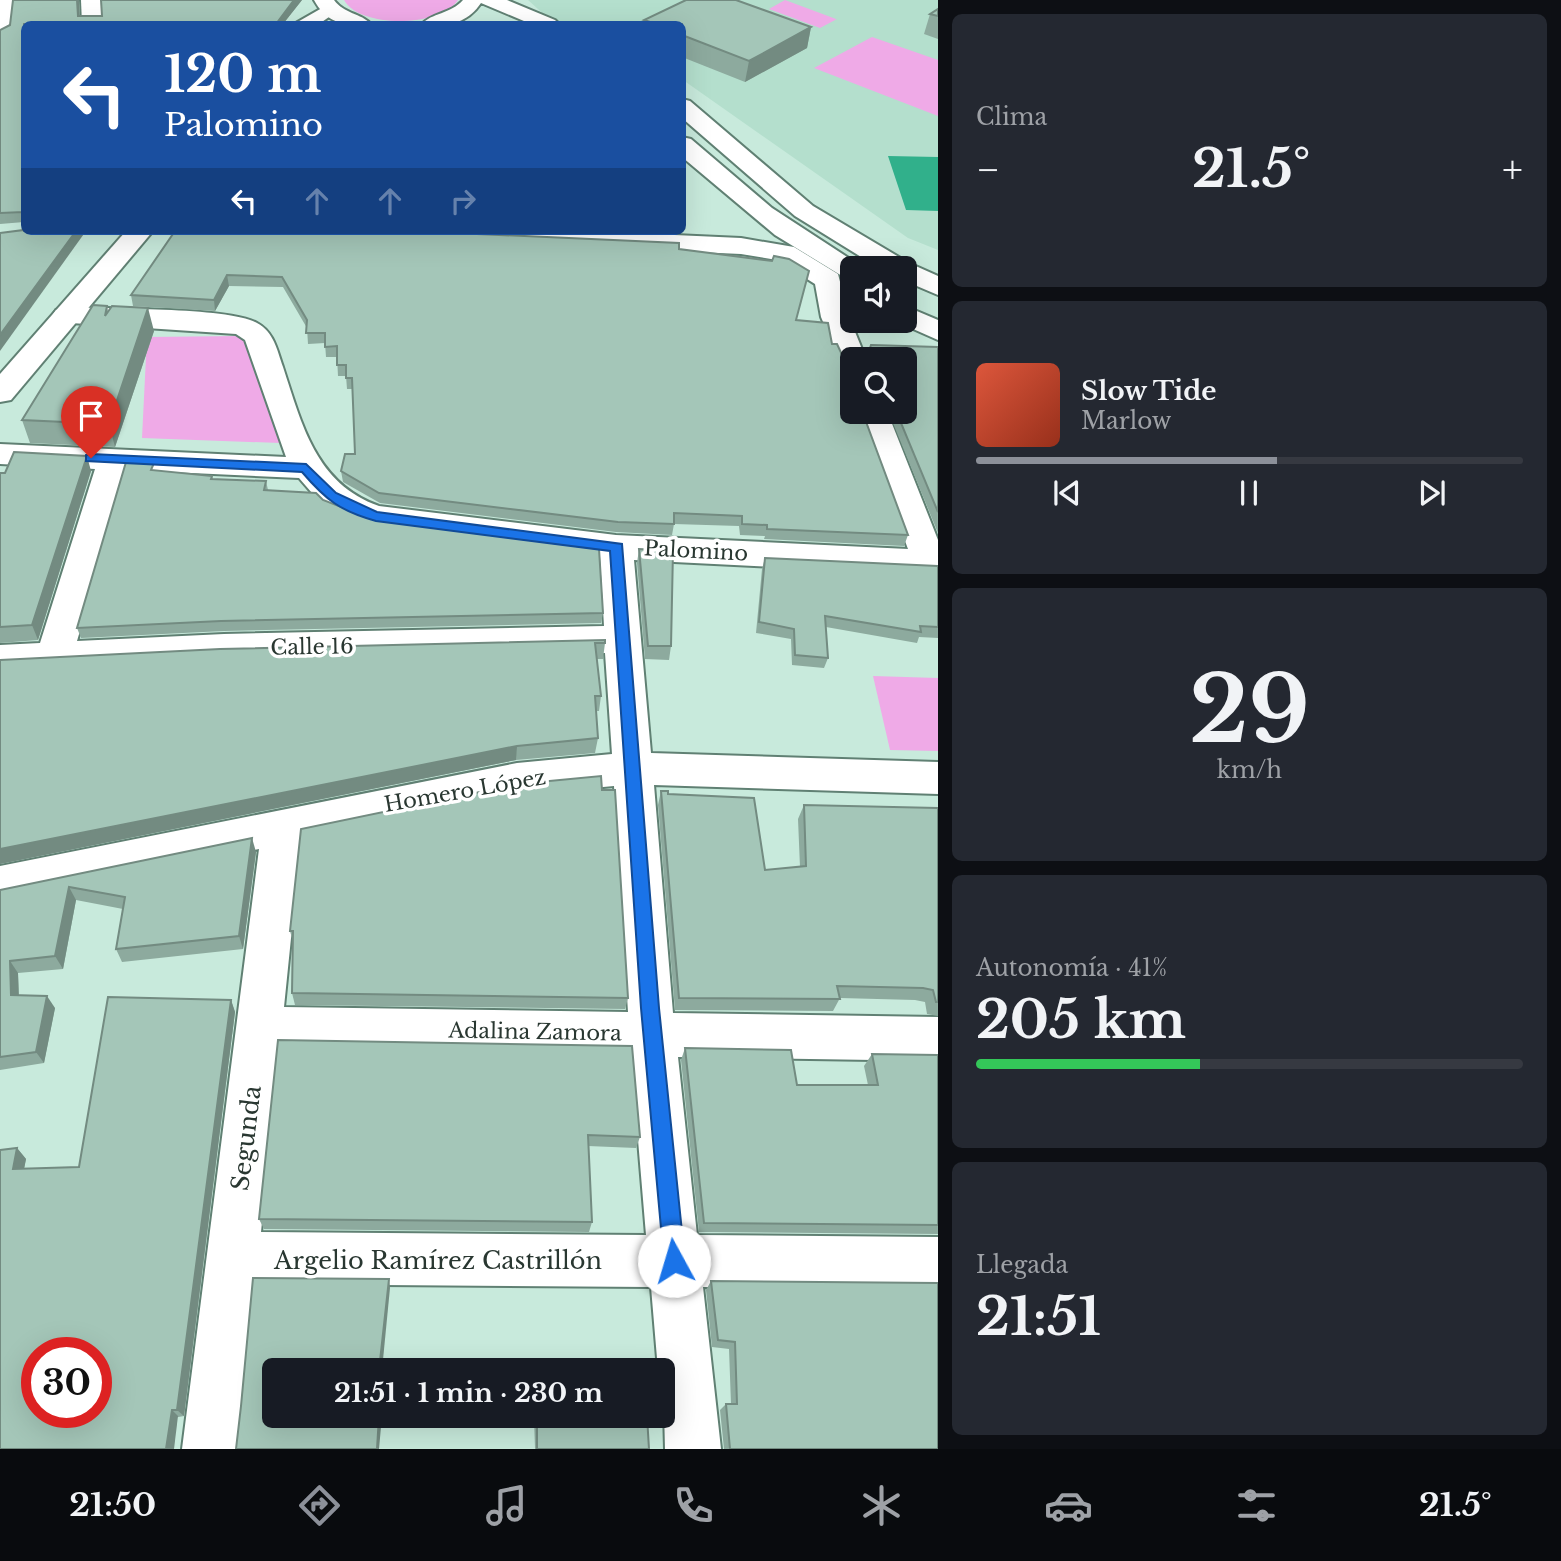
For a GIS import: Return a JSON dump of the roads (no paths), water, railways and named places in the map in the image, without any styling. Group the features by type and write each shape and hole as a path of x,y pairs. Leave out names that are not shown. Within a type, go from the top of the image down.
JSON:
{"street":[{"path":"4,42 5,0"},
{"path":"91,0 92,21"},
{"path":"440,21 466,10 473,0"},
{"path":"489,0 541,21"},
{"path":"308,21 327,5 341,18 350,21"},
{"path":"686,109 804,211 879,256"},
{"path":"686,148 728,186 828,259 840,275"},
{"path":"0,393 137,235"},
{"path":"504,235 741,246 785,253 840,278"},
{"path":"917,277 938,287"},
{"path":"840,296 835,317 840,330"},
{"path":"917,300 938,310"},
{"name":"Palomino","path":"66,316 226,323 245,327 258,336 306,468 331,497 355,510 376,517 617,547 934,563"},
{"path":"917,321 938,331"},
{"path":"877,424 934,563"},
{"path":"0,454 306,468"},
{"path":"55,655 114,459"},
{"path":"617,547 652,1034 693,1449"},
{"name":"Calle 16","path":"0,659 55,655 624,639"},
{"name":"Homero López","path":"0,884 517,779 631,768 938,778"},
{"name":"Segunda","path":"211,1449 282,826"},
{"name":"Adalina Zamora","path":"259,1028 938,1039"},
{"name":"Argelio Ramírez Castrillón","path":"232,1258 938,1263"}]}
